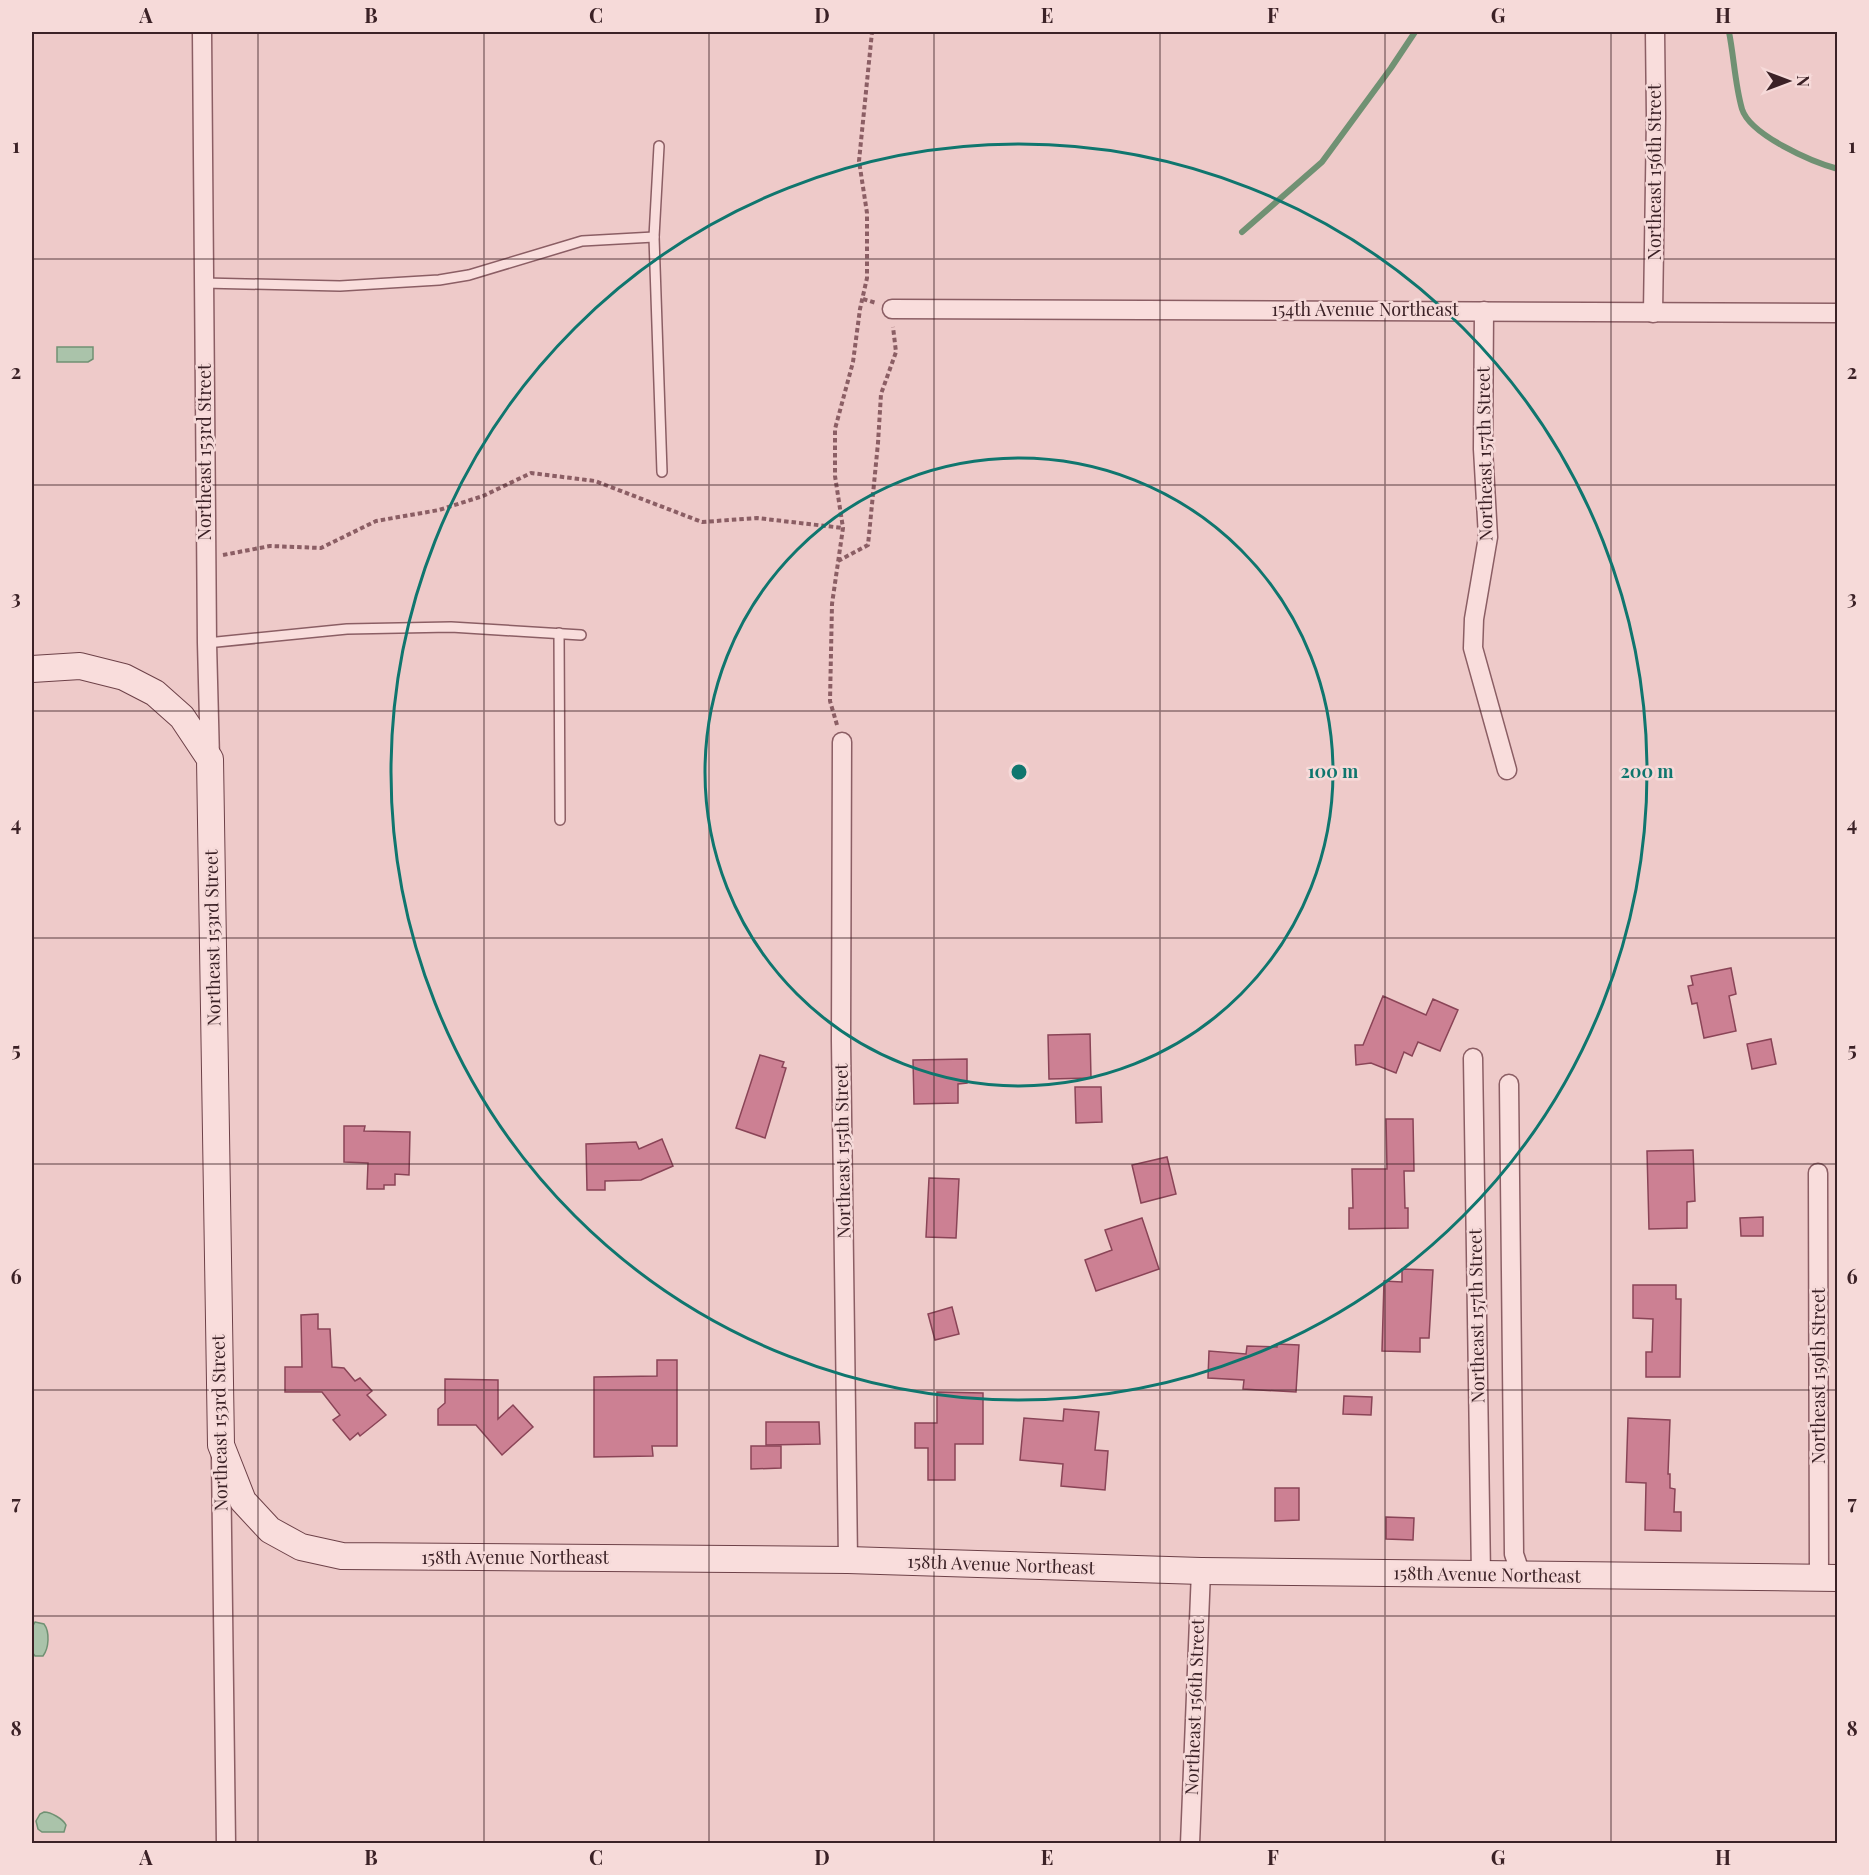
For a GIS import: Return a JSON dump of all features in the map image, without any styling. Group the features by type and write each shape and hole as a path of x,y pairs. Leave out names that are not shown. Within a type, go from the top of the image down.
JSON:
{"street":[{"name":"Northeast 153rd Street","path":"202,32 207,643 226,1844"},
{"name":"Northeast 156th Street","path":"1653,313 1655,32"},
{"name":"154th Avenue Northeast","path":"892,309 1838,313"},
{"name":"Northeast 157th Street","path":"1484,311 1483,449 1488,537 1474,619 1473,648 1507,770"},
{"path":"32,669 80,666 124,677 134,682 155,693 182,717 210,759"},
{"name":"Northeast 155th Street","path":"842,742 841,1041 848,1560"},
{"name":"Northeast 157th Street","path":"1473,1058 1480,1575"},
{"path":"1509,1084 1514,1554 1521,1575"},
{"name":"Northeast 159th Street","path":"1818,1173 1828,1578"},
{"name":"158th Avenue Northeast","path":"221,1445 243,1501 270,1530 301,1547 342,1556 848,1560 1201,1571 1828,1578"},
{"name":"Northeast 156th Street","path":"1190,1844 1201,1571"}],"lane":[{"path":"659,146 654,237 662,472"},
{"path":"204,283 340,286 439,280 469,275 582,241 654,237"},
{"path":"207,643 347,629 451,627 581,635"},
{"path":"559,633 560,820"}],"path":[{"path":"842,742 830,701 832,604 843,528 835,477 836,429 853,362 860,309 867,278 867,213 859,161 872,32"},
{"path":"838,561 868,545 881,394 896,352 892,309"},
{"path":"206,558 270,546 321,548 376,521 439,510 483,496 531,473 595,482 702,522 757,518 843,528"}],"shaded area":[{"path":"57,347 93,347 93,359 88,362 57,362"},
{"path":"35,1622 44,1624 47,1631 48,1644 43,1656 35,1656 32,1652 32,1627"},
{"path":"44,1812 62,1820 66,1825 64,1832 42,1832 38,1829 36,1821"}],"building":[{"path":"1731,968 1736,994 1729,996 1736,1031 1704,1038 1697,1003 1692,1004 1688,986 1693,985 1691,976"},
{"path":"1383,996 1426,1015 1433,999 1458,1010 1440,1051 1418,1042 1412,1056 1404,1052 1396,1073 1371,1063 1356,1065 1355,1045 1363,1045"},
{"path":"1090,1034 1091,1078 1049,1079 1048,1035"},
{"path":"1771,1039 1776,1064 1752,1069 1747,1044"},
{"path":"760,1055 784,1062 782,1067 786,1068 765,1138 736,1128"},
{"path":"967,1059 967,1083 958,1084 958,1103 914,1104 913,1060"},
{"path":"1075,1087 1101,1087 1102,1122 1076,1123"},
{"path":"1386,1119 1413,1119 1414,1171 1404,1171 1408,1228 1349,1229 1349,1208 1353,1208 1352,1169 1387,1169"},
{"path":"344,1126 365,1126 364,1131 410,1132 409,1175 395,1174 395,1185 384,1185 384,1189 367,1189 368,1163 344,1162"},
{"path":"662,1139 673,1166 641,1180 605,1181 605,1190 587,1190 586,1144 636,1142 639,1149"},
{"path":"1693,1150 1695,1201 1687,1202 1687,1228 1649,1229 1647,1151"},
{"path":"1167,1157 1176,1194 1141,1203 1132,1165"},
{"path":"929,1178 959,1179 956,1238 926,1237"},
{"path":"1763,1217 1763,1236 1741,1236 1740,1218"},
{"path":"1142,1218 1159,1269 1096,1291 1085,1260 1112,1250 1105,1230"},
{"path":"1402,1269 1433,1270 1429,1338 1420,1338 1420,1352 1382,1351 1384,1281 1402,1282"},
{"path":"1633,1285 1676,1285 1676,1299 1681,1299 1680,1377 1646,1377 1646,1352 1652,1352 1653,1319 1633,1318"},
{"path":"952,1307 959,1334 935,1340 928,1314"},
{"path":"318,1314 318,1329 330,1329 332,1367 344,1368 355,1381 360,1378 372,1391 367,1395 386,1415 360,1436 358,1433 350,1440 333,1420 340,1415 322,1392 285,1392 285,1367 302,1367 301,1315"},
{"path":"1277,1344 1299,1345 1296,1392 1243,1389 1244,1380 1208,1378 1209,1351 1246,1354 1247,1346 1277,1347"},
{"path":"657,1360 677,1360 677,1446 652,1446 653,1456 594,1457 594,1377 657,1376"},
{"path":"445,1379 498,1380 498,1419 513,1405 533,1427 502,1455 476,1425 438,1425 438,1409 445,1403"},
{"path":"937,1392 983,1393 983,1444 955,1444 955,1480 928,1480 928,1448 915,1448 915,1423 937,1423"},
{"path":"1344,1396 1372,1397 1371,1415 1343,1414"},
{"path":"1064,1409 1099,1412 1095,1450 1108,1451 1105,1490 1061,1486 1063,1464 1020,1460 1024,1418 1063,1421"},
{"path":"1628,1418 1670,1420 1668,1474 1670,1474 1670,1488 1675,1489 1674,1512 1681,1512 1681,1531 1645,1530 1646,1483 1626,1482"},
{"path":"766,1422 819,1422 820,1444 766,1445"},
{"path":"751,1446 781,1446 781,1468 751,1469"},
{"path":"1275,1488 1299,1488 1299,1520 1275,1521"},
{"path":"1386,1517 1414,1518 1413,1540 1386,1539"}],"waterway":[{"path":"1242,232 1322,162 1415,32"},
{"path":"1729,32 1736,81 1742,109 1747,119 1769,138 1783,146 1838,169"}]}
